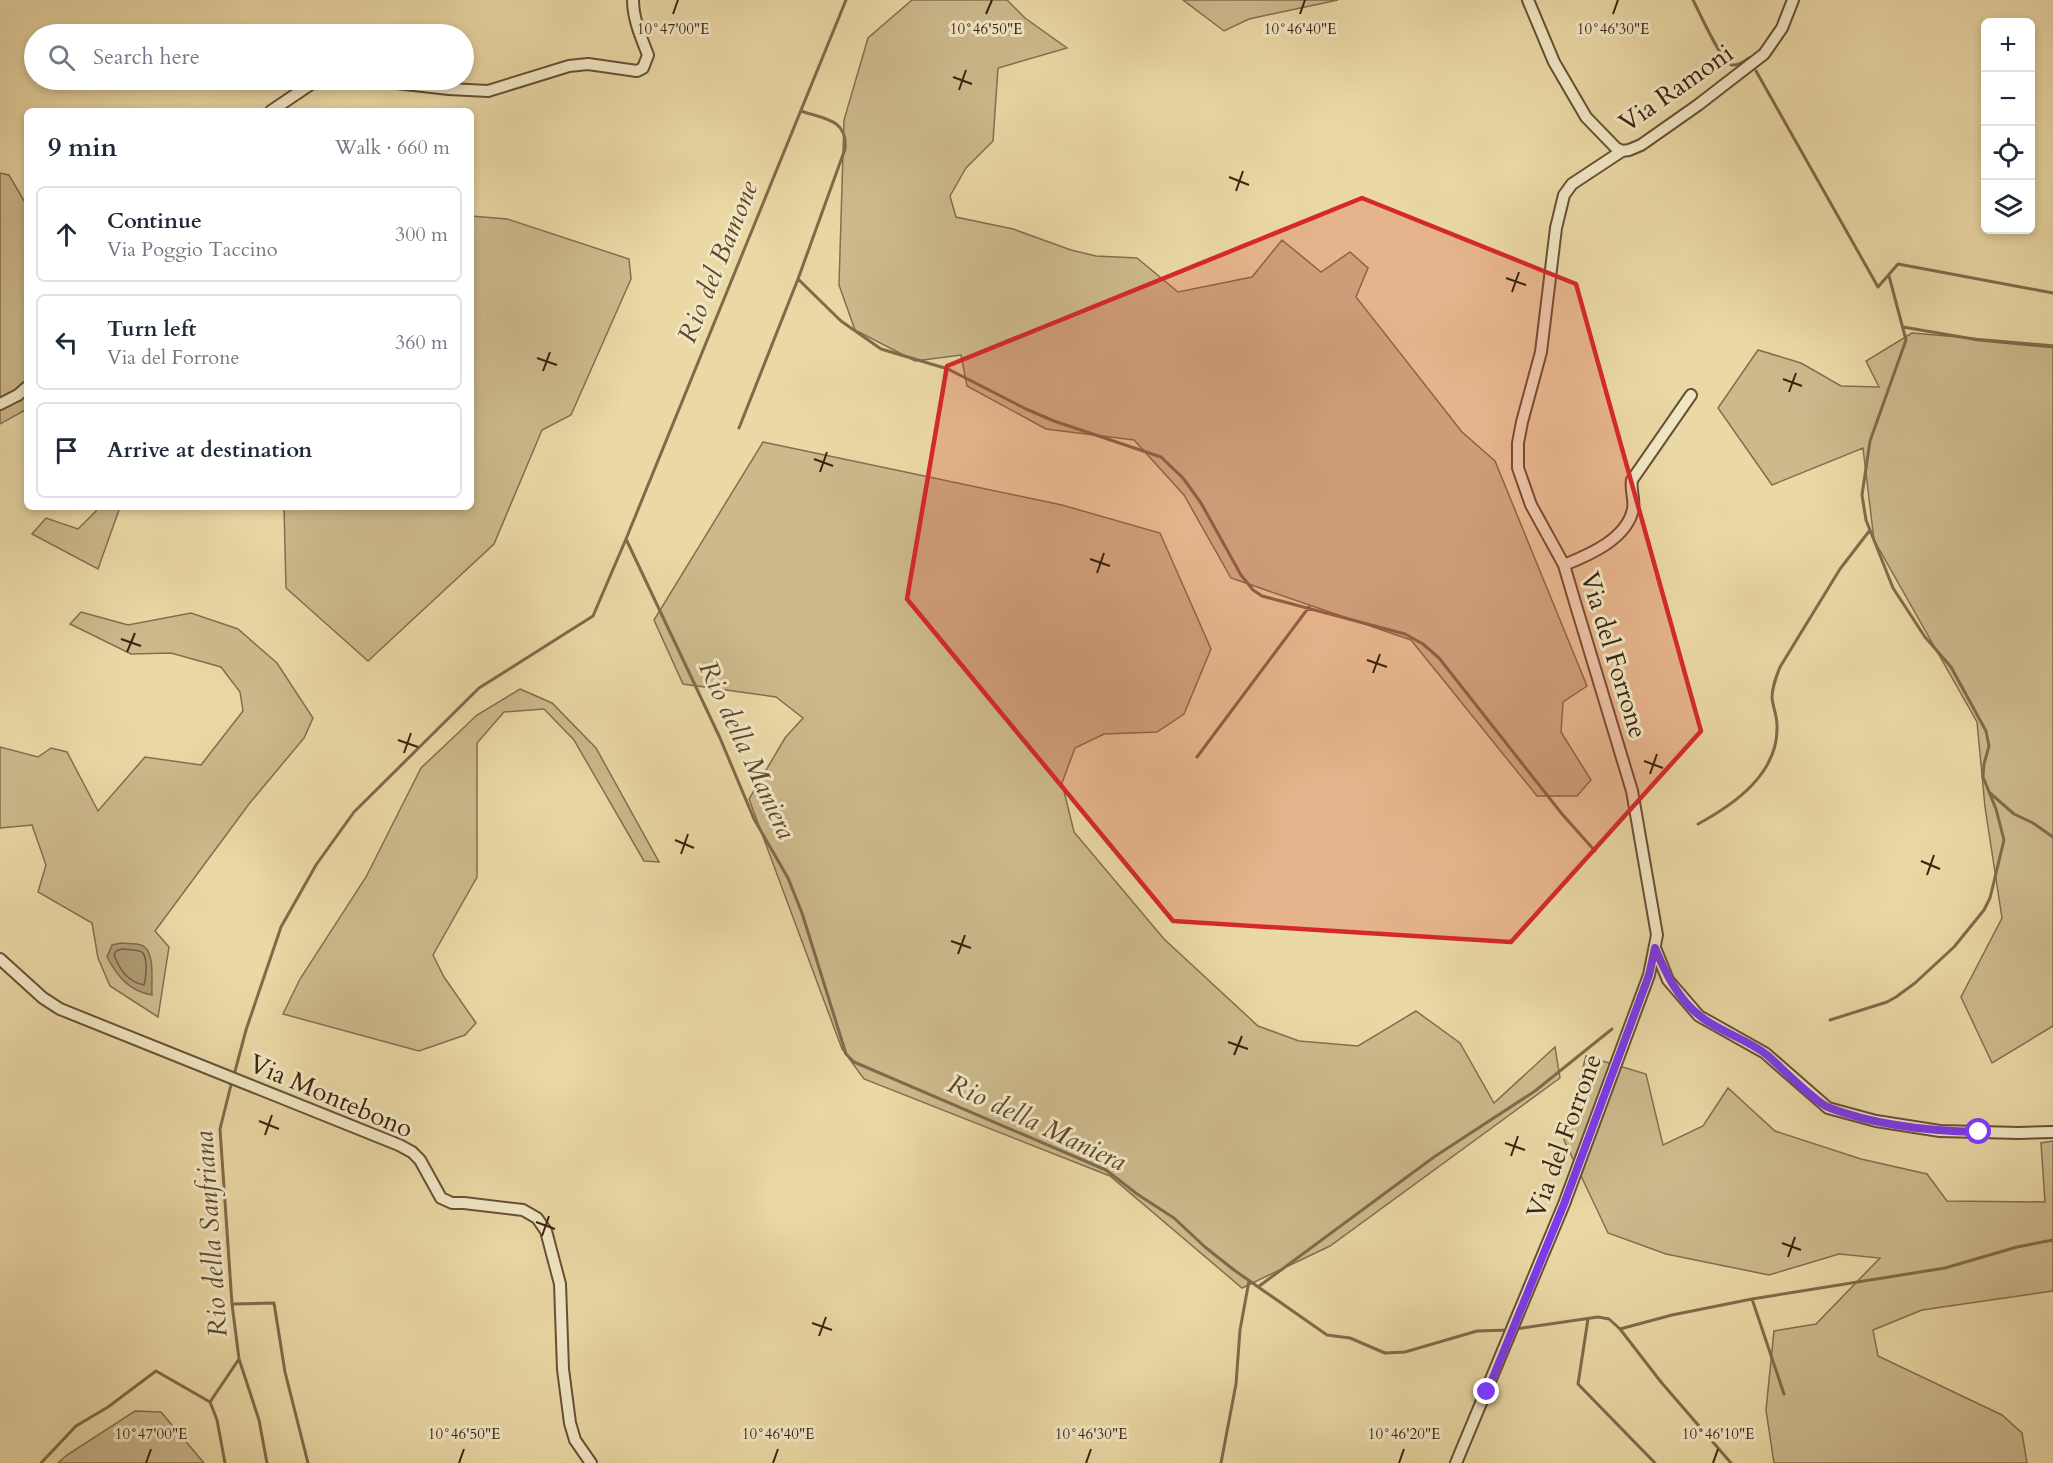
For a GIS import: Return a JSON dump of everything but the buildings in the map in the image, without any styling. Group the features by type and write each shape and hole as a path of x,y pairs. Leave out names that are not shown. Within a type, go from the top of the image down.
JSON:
{"street":[{"path":"474,90 488,90 569,66 588,64 625,70 643,68 648,55 633,10 633,0"},
{"name":"Via Ramoni","path":"1528,0 1554,62 1586,117 1616,148 1622,151 1641,145 1764,54 1782,28 1793,0"},
{"path":"275,108 302,90"},
{"name":"Via del Forrone","path":"1456,1463 1564,1204 1649,975 1657,935 1632,791 1564,565 1531,505 1518,468 1518,443 1541,352 1556,228 1564,195 1572,184 1622,151"},
{"path":"0,404 24,390"},
{"path":"1564,565 1588,555 1605,544 1629,519 1634,507 1632,480 1691,395"},
{"path":"1655,948 1668,980 1699,1016 1765,1053 1828,1108 1876,1121 1940,1131 2053,1132"},
{"name":"Via Montebono","path":"0,959 60,1009 412,1152 420,1160 441,1198 452,1203 523,1210 537,1218 546,1231 560,1284 563,1369 570,1423 575,1440 591,1463"}],"highlighted area":[{"path":"1362,198 1576,284 1701,731 1511,942 1173,921 907,599 947,366"}],"shaded area":[{"path":"912,0 1007,0 1025,18 1067,48 998,68 993,141 966,168 950,196 956,217 1013,229 1071,250 1096,256 1137,258 1178,292 1252,277 1282,240 1321,272 1350,252 1368,268 1356,297 1462,432 1495,461 1587,686 1563,702 1561,732 1591,780 1577,796 1537,796 1411,640 1231,578 1184,495 1134,440 1046,429 967,386 961,355 915,361 855,330 839,285 844,120 868,38"},
{"path":"1183,0 1338,0 1249,19 1224,31"},
{"path":"0,173 9,175 24,201 24,411 0,424"},
{"path":"474,216 507,219 629,259 631,279 571,415 542,430 494,544 368,661 286,588 284,510 474,510"},
{"path":"1912,333 2053,345 2053,1026 1992,1063 1961,997 2002,918 1985,807 1977,722 1874,540 1863,448 1772,485 1718,408 1758,350 1801,363 1841,386 1879,387 1866,361"},
{"path":"763,442 1062,505 1160,533 1211,649 1184,714 1157,732 1104,734 1075,748 1062,783 1074,832 1164,939 1258,1026 1299,1041 1358,1046 1416,1011 1460,1043 1494,1103 1555,1047 1560,1078 1330,1246 1242,1288 1110,1176 864,1079 842,1049 749,799 785,738 803,718 776,697 683,684 654,620"},
{"path":"119,510 98,569 32,534 46,518 78,529 96,511"},
{"path":"81,612 128,625 191,613 238,629 277,663 313,718 304,738 249,804 155,931 169,947 158,1017 110,986 98,958 92,923 38,892 46,865 32,825 0,828 0,747 38,757 51,748 67,752 98,811 145,757 201,765 243,711 240,692 221,667 171,653 131,654 70,624"},
{"path":"520,689 552,703 596,748 659,862 644,861 574,740 544,709 504,712 477,743 477,877 433,955 444,977 476,1023 465,1035 419,1051 283,1014 300,979 366,877 421,768 477,715"},
{"path":"1586,1056 1646,1074 1663,1145 1703,1126 1728,1088 1775,1131 1861,1159 1927,1174 1947,1201 2045,1202 2041,1143 2053,1141 2053,1291 1922,1310 1873,1330 1878,1356 2002,1415 2022,1433 2027,1463 1774,1463 1766,1410 1774,1331 1816,1324 1880,1258 1839,1254 1769,1275 1666,1254 1608,1233 1564,1140"},
{"path":"135,1411 161,1412 204,1463 58,1463 67,1455"}],"water":[{"path":"121,943 141,945 149,953 152,967 152,995 130,986 111,964 107,957 112,945"}],"waterway":[{"name":"Rio della Sanfriana","path":"234,1075 246,1030 281,927 316,865 354,812 479,688 593,616 846,0"},
{"path":"1693,0 1717,47 1728,62 1737,65 1749,58"},
{"path":"1756,71 1878,287 1898,264 2053,293"},
{"path":"739,428 798,279 845,149 843,132 838,126 826,119 801,111"},
{"path":"1830,1020 1896,997 1915,983 1954,947 1984,910 1990,898 2004,840 1996,809 1983,777 1989,746 1986,731 1951,667 1925,637 1893,588 1866,520 1862,495 1870,441 1906,340 1889,276"},
{"path":"798,279 841,321 881,349 948,369 1054,421 1161,457 1183,478 1201,503 1241,575 1253,590 1262,596 1405,634 1423,644 1439,658 1562,814 1595,851"},
{"path":"1903,327 1979,340 2053,347"},
{"path":"1698,824 1740,797 1763,772 1776,742 1777,722 1772,694 1780,667 1840,569 1870,530"},
{"name":"Rio della Maniera","path":"626,539 720,738 754,819 788,878 802,913 846,1054 854,1062 1106,1170 1174,1218 1234,1270 1327,1335 1350,1338 1385,1353 1405,1352 1477,1331 1510,1330"},
{"path":"1197,757 1309,607"},
{"path":"1990,793 2014,814 2033,823 2053,837"},
{"path":"1258,1287 1434,1157 1535,1091 1612,1029"},
{"name":"Rio della Sanfriana","path":"232,1081 220,1129 232,1304 239,1359 259,1420 267,1463"},
{"path":"1620,1329 1672,1315 1752,1299 1945,1268 2017,1247 2053,1240"},
{"path":"1221,1463 1236,1384 1240,1330 1249,1281"},
{"path":"1752,1299 1784,1394"},
{"path":"233,1304 274,1303 285,1372 308,1463"},
{"name":"Rio della Maniera","path":"1516,1329 1598,1317 1609,1319 1620,1329 1661,1382 1731,1463"},
{"path":"1588,1319 1578,1384 1655,1463"},
{"path":"210,1402 239,1359"},
{"path":"41,1463 76,1426 108,1407 156,1371 210,1402"},
{"name":"Rio della Sanfriana","path":"210,1402 217,1420 225,1463"}],"route":[{"path":"1487,1392 1564,1204 1649,975 1655,948 1668,980 1699,1016 1765,1053 1828,1108 1876,1121 1910,1127 1940,1131 1979,1132"}],"water label":[{"name":"Rio del Bamone","path":"718,262"}]}
